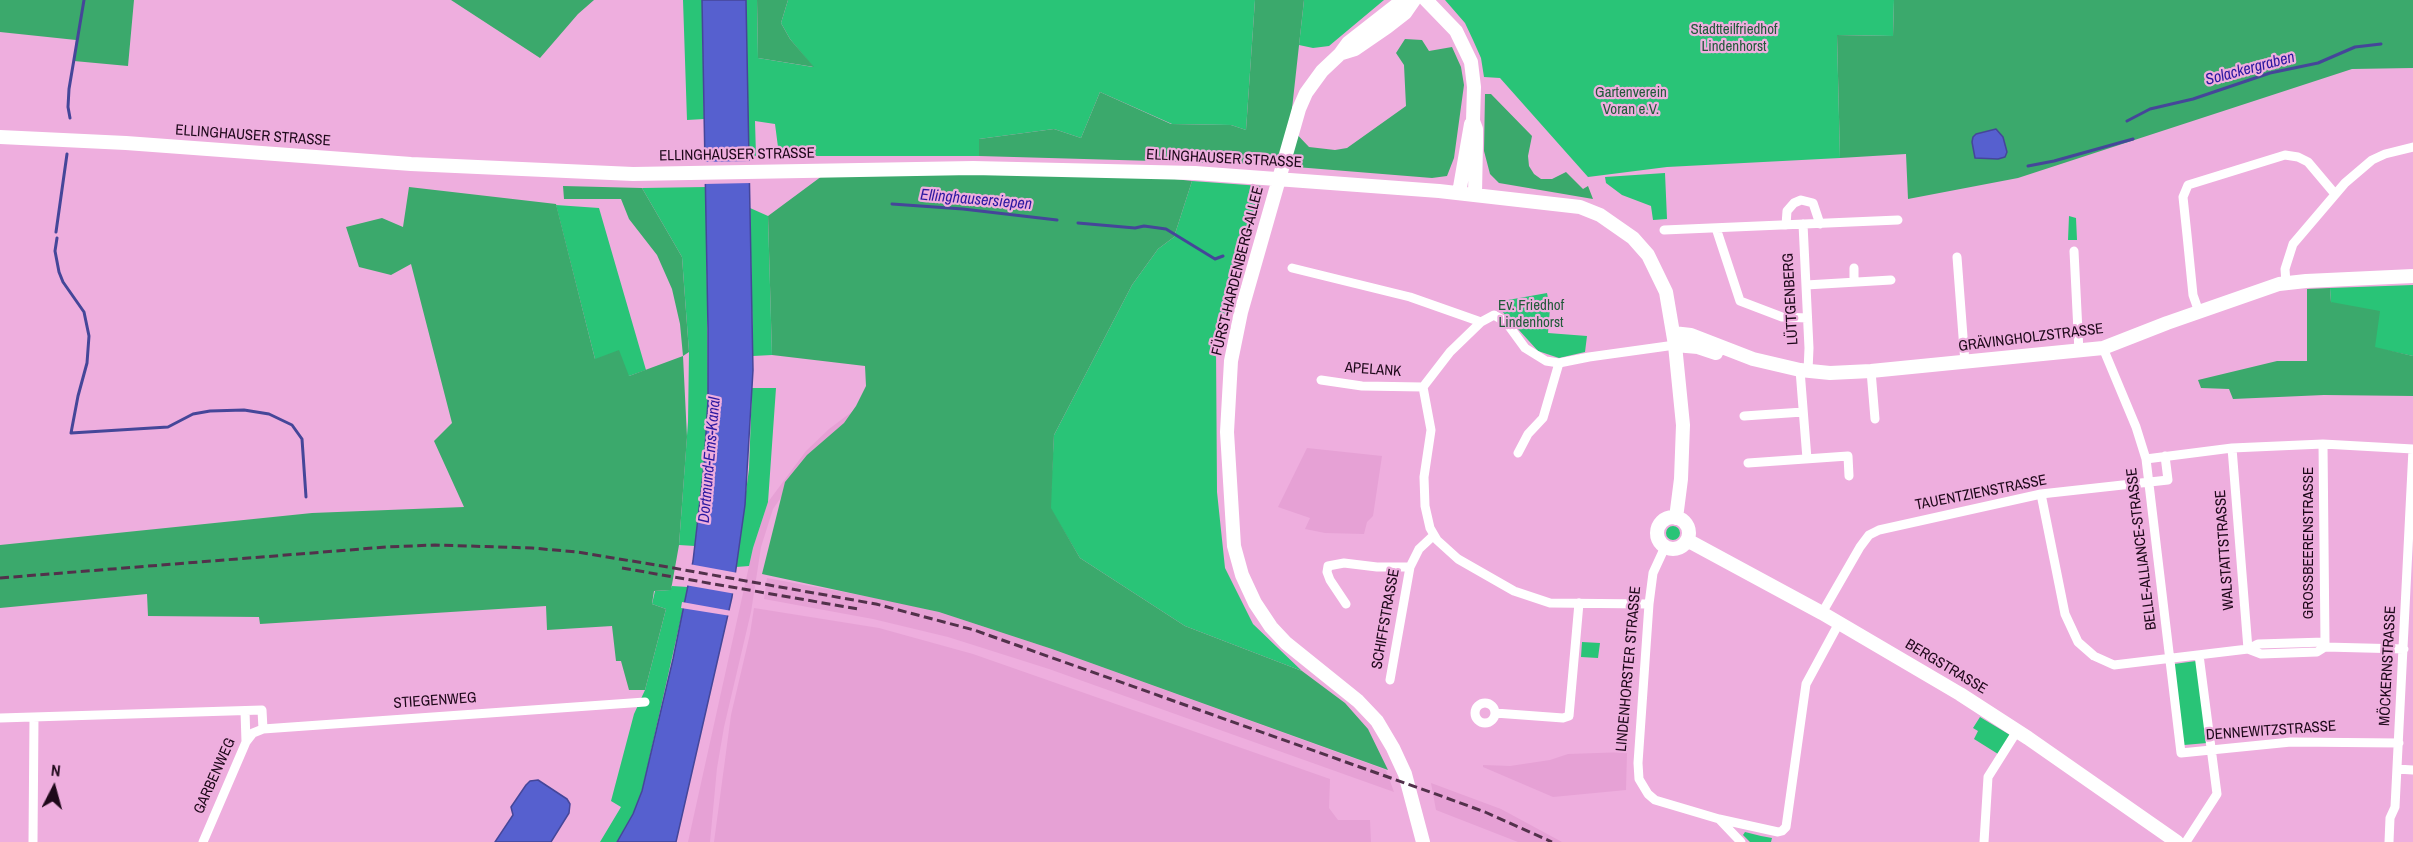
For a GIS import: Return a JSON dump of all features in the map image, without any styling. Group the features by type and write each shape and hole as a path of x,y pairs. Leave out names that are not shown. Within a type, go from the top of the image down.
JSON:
{"main road":[{"name":"FÜRST-HARDENBERG-ALLEE","path":"1403,0 1347,43 1340,54 1322,71 1306,93 1299,109 1241,312 1231,362 1227,432 1231,517 1237,555 1242,575 1255,603 1286,644 1358,700 1377,721 1406,774 1424,842"},
{"name":"FÜRST-HARDENBERG-ALLEE","path":"1340,54 1355,49 1387,27 1405,13 1414,0"},
{"path":"1426,0 1456,31 1467,51 1472,68 1473,121 1476,129 1475,194"},
{"path":"1459,193 1468,128 1473,121"},
{"name":"ELLINGHAUSER STRASSE","path":"0,137 126,143 431,165 622,173 973,168 1107,171 1257,176 1475,194 1580,207 1600,214 1613,223 1633,238 1648,255 1661,280 1668,302 1674,339"},
{"name":"GRÄVINGHOLZSTRASSE","path":"1674,339 1739,359 1753,358 1804,371 1830,373 1871,371 1965,363 2103,348 2286,283 2413,276"},
{"path":"1674,339 1683,425 1682,479 1677,518"},
{"path":"1677,518 1687,527 1687,540 1675,549 1665,547 1658,540 1657,530 1662,521 1677,518"},
{"name":"BERGSTRASSE","path":"1687,540 1822,613 1960,694 2177,842"}],"street":[{"path":"2286,283 2285,269 2293,244 2335,194 2372,160 2413,147"},
{"path":"2199,312 2193,295 2185,221 2183,197 2188,185 2285,155 2298,157 2308,162 2335,194"},
{"path":"1786,225 1787,212 1794,203 1802,200 1813,203 1820,224"},
{"path":"1664,230 1898,220"},
{"name":"LÜTTGENBERG","path":"1803,225 1807,318 1803,412 1807,459"},
{"path":"1716,228 1740,301 1782,317 1807,318"},
{"path":"2074,251 2079,352"},
{"path":"1957,257 1965,363"},
{"path":"1292,268 1410,297 1481,321"},
{"path":"1854,268 1854,282"},
{"path":"1806,285 1891,280"},
{"path":"1650,604 1550,603 1514,591 1458,558 1434,535 1426,517 1424,494 1431,430 1423,387 1450,352 1481,321 1494,315 1506,322 1525,348 1546,361 1559,363 1674,339"},
{"name":"BELLE-ALLIANCE-STRASSE","path":"2103,348 2136,427 2146,459 2181,753"},
{"path":"1518,453 1528,434 1543,418 1559,363"},
{"path":"1871,371 1875,419"},
{"name":"APELANK","path":"1321,380 1362,386 1423,387"},
{"path":"1744,416 1803,412"},
{"path":"2146,459 2232,448 2323,444 2413,448"},
{"name":"GROSSBEERENSTRASSE","path":"2323,444 2325,644"},
{"name":"WALSTATTSTRASSE","path":"2232,448 2248,649"},
{"name":"MÖCKERNSTRASSE","path":"2389,842 2390,818 2395,807 2399,743 2413,448"},
{"path":"1748,463 1848,456 1850,476"},
{"name":"TAUENTZIENSTRASSE","path":"1822,613 1869,535 1904,524 2041,494 2168,480 2165,456"},
{"path":"2041,494 2065,614 2078,642 2094,656 2114,664 2248,649 2258,644 2325,644 2404,649"},
{"name":"SCHIFFSTRASSE","path":"1390,680 1410,567 1419,549 1434,535"},
{"name":"LINDENHORSTER STRASSE","path":"1665,547 1653,573 1638,763 1639,779 1648,794 1655,800 1719,819"},
{"path":"1346,604 1330,580 1327,572 1328,566 1344,563 1377,567 1410,567"},
{"path":"1495,713 1563,718 1569,716 1579,603"},
{"path":"1719,819 1778,832 1786,827 1806,684 1839,623"},
{"path":"2186,842 2216,797 2199,655"},
{"name":"STIEGENWEG","path":"263,729 645,702"},
{"path":"0,718 262,710 263,729"},
{"path":"245,711 246,742"},
{"path":"33,842 34,717"},
{"name":"GARBENWEG","path":"203,842 246,742 253,733 263,729"},
{"path":"1984,842 1988,777 2017,731"},
{"name":"DENNEWITZSTRASSE","path":"2181,753 2246,745 2314,741 2399,743"},
{"path":"2397,770 2413,770"},
{"path":"1719,819 1741,842"}],"shaded area":[{"path":"873,396 799,472 773,509 761,547 751,612 724,727 717,768 710,842 688,842 753,548 768,502 806,451 829,429"},
{"path":"1307,448 1382,456 1373,516 1367,522 1364,534 1325,533 1305,529 1310,518 1278,507"},
{"path":"767,578 939,612 1052,649 1386,770 1394,792 1049,669 948,637 873,619 764,599"},
{"path":"754,608 879,628 973,654 1330,779 1329,808 1338,820 1370,820 1371,842 714,842 731,715"},
{"path":"1627,752 1626,790 1553,797 1483,767 1483,765 1510,766 1550,760 1568,754"},
{"path":"1431,783 1501,809 1562,842 1518,842 1436,810"}],"green space":[{"path":"0,0 134,0 128,66 74,61 76,40 0,32"},
{"path":"451,0 594,0 578,14 540,58"},
{"path":"683,0 702,0 704,119 687,120"},
{"path":"746,0 757,0 758,58 813,67 790,39 781,23 788,0 1255,0 1246,130 1231,125 1172,124 1100,92 1081,138 1054,129 979,139 979,156 775,156 778,147 775,124 755,121 756,156 748,157"},
{"path":"757,0 788,0 781,23 790,39 814,67 758,58"},
{"path":"1255,0 1304,0 1290,127 1309,147 1335,150 1347,148 1406,106 1404,65 1396,53 1405,39 1422,40 1429,51 1452,47 1461,67 1464,85 1454,158 1447,176 1432,178 1259,164 979,156 979,139 1054,129 1081,138 1100,92 1171,124 1231,125 1246,130"},
{"path":"1304,0 1384,0 1329,46 1313,48 1299,45"},
{"name":"Gartenverein Voran e.V.","path":"1445,0 1894,0 1893,36 1837,35 1840,158 1667,167 1588,177 1500,78 1484,77 1481,58 1465,23"},
{"path":"1894,0 2413,0 2413,68 2352,69 2018,178 1908,199 1906,154 1840,158 1837,35 1893,36","holes":["1992,130 1998,159 1985,159 1976,134"]},
{"path":"1485,94 1491,94 1532,136 1528,156 1529,166 1534,174 1541,179 1552,179 1566,172 1583,189 1588,186 1593,199 1499,183 1490,174 1484,151"},
{"path":"1665,173 1667,219 1653,220 1651,206 1622,195 1606,183 1605,177"},
{"path":"979,174 1166,178 1192,181 1174,237 1158,249 1132,285 1054,435 1051,508 1080,558 1185,626 1302,671 1345,703 1368,729 1388,770 1052,649 939,612 762,574 785,482 807,455 844,423 866,386 865,366 772,355 768,216 822,176"},
{"path":"1192,181 1261,186 1216,348 1217,492 1225,568 1253,624 1302,671 1185,626 1080,558 1050,508 1054,435 1132,285 1158,249 1174,237"},
{"path":"563,186 642,188 682,257 689,352 683,356 680,324 672,289 657,255 629,219 621,199 564,199"},
{"path":"409,187 556,204 595,359 619,350 629,376 683,356 687,437 679,545 671,590 654,591 652,604 666,609 645,690 629,690 621,661 616,661 612,626 547,630 546,606 260,624 259,617 148,616 147,594 0,608 0,545 312,513 464,507 434,441 452,423 411,264 391,275 359,267 346,227 382,218 403,227"},
{"path":"706,187 708,400 704,466 695,546 679,545 688,422 689,352 682,257 642,188"},
{"path":"556,205 599,208 646,370 629,376 595,359"},
{"path":"750,208 768,216 772,355 753,356"},
{"path":"2069,216 2076,218 2077,240 2068,240"},
{"path":"2413,285 2413,356 2375,348 2331,302 2330,288"},
{"path":"2330,288 2331,302 2380,311 2375,347 2413,356 2413,396 2324,395 2233,399 2229,389 2201,388 2198,380 2277,361 2307,361 2307,289"},
{"name":"Ev. Friedhof Lindenhorst","path":"1547,293 1550,308 1548,333 1587,336 1585,352 1559,358 1538,351 1498,307 1508,300"},
{"path":"752,388 776,388 768,502 749,566 736,567 749,469"},
{"path":"1670,526 1676,526 1680,533 1676,540 1670,540 1666,536 1666,530"},
{"path":"672,586 688,587 642,791 633,815 617,842 600,842 621,807 611,801 634,714 645,690 666,609 652,604 655,591 670,590"},
{"path":"1582,642 1600,643 1598,658 1581,657"},
{"path":"2196,661 2207,743 2184,745 2174,664"},
{"path":"1980,717 2010,735 1998,754 1974,739 1978,731 1973,728"},
{"path":"1745,832 1772,838 1771,842 1750,842 1743,835"}],"water":[{"name":"Dortmund-Ems-Kanal","path":"702,0 746,0 753,370 745,505 732,597 676,842 617,842 633,814 642,791 673,659 693,561 704,466 708,400 708,329"},
{"path":"1996,129 2003,137 2007,152 2005,157 1975,158 1973,137 1976,134"},
{"path":"538,780 567,799 570,804 569,813 551,842 495,842 513,815 511,807 526,785 530,781"}],"pier":[{"path":"751,161 752,183 703,184 702,162"},
{"path":"689,564 738,573 736,594 685,585"},
{"path":"682,602 732,611 731,616 681,608"}],"waterway":[{"path":"70,118 69,89 84,0"},
{"name":"Solackergraben","path":"2127,121 2150,109 2193,99 2270,73 2318,63 2355,47 2381,44"},
{"path":"2028,166 2133,139"},
{"path":"56,232 67,154"},
{"name":"Ellinghausersiepen","path":"892,204 963,209 1057,220"},
{"name":"Ellinghausersiepen","path":"1078,223 1166,229 1215,259 1223,256"},
{"path":"57,238 55,251 59,272 63,282 84,312 89,336 87,363 71,433 168,427 193,414 210,411 244,410 269,414 292,425 302,439 306,497"}],"railway":[{"path":"0,578 435,545 577,552 662,566 876,604 974,630 1485,812 1552,842"},
{"path":"622,568 858,609"}],"park label":[{"name":"Stadtteilfriedhof Lindenhorst","path":"1734,38"}]}
